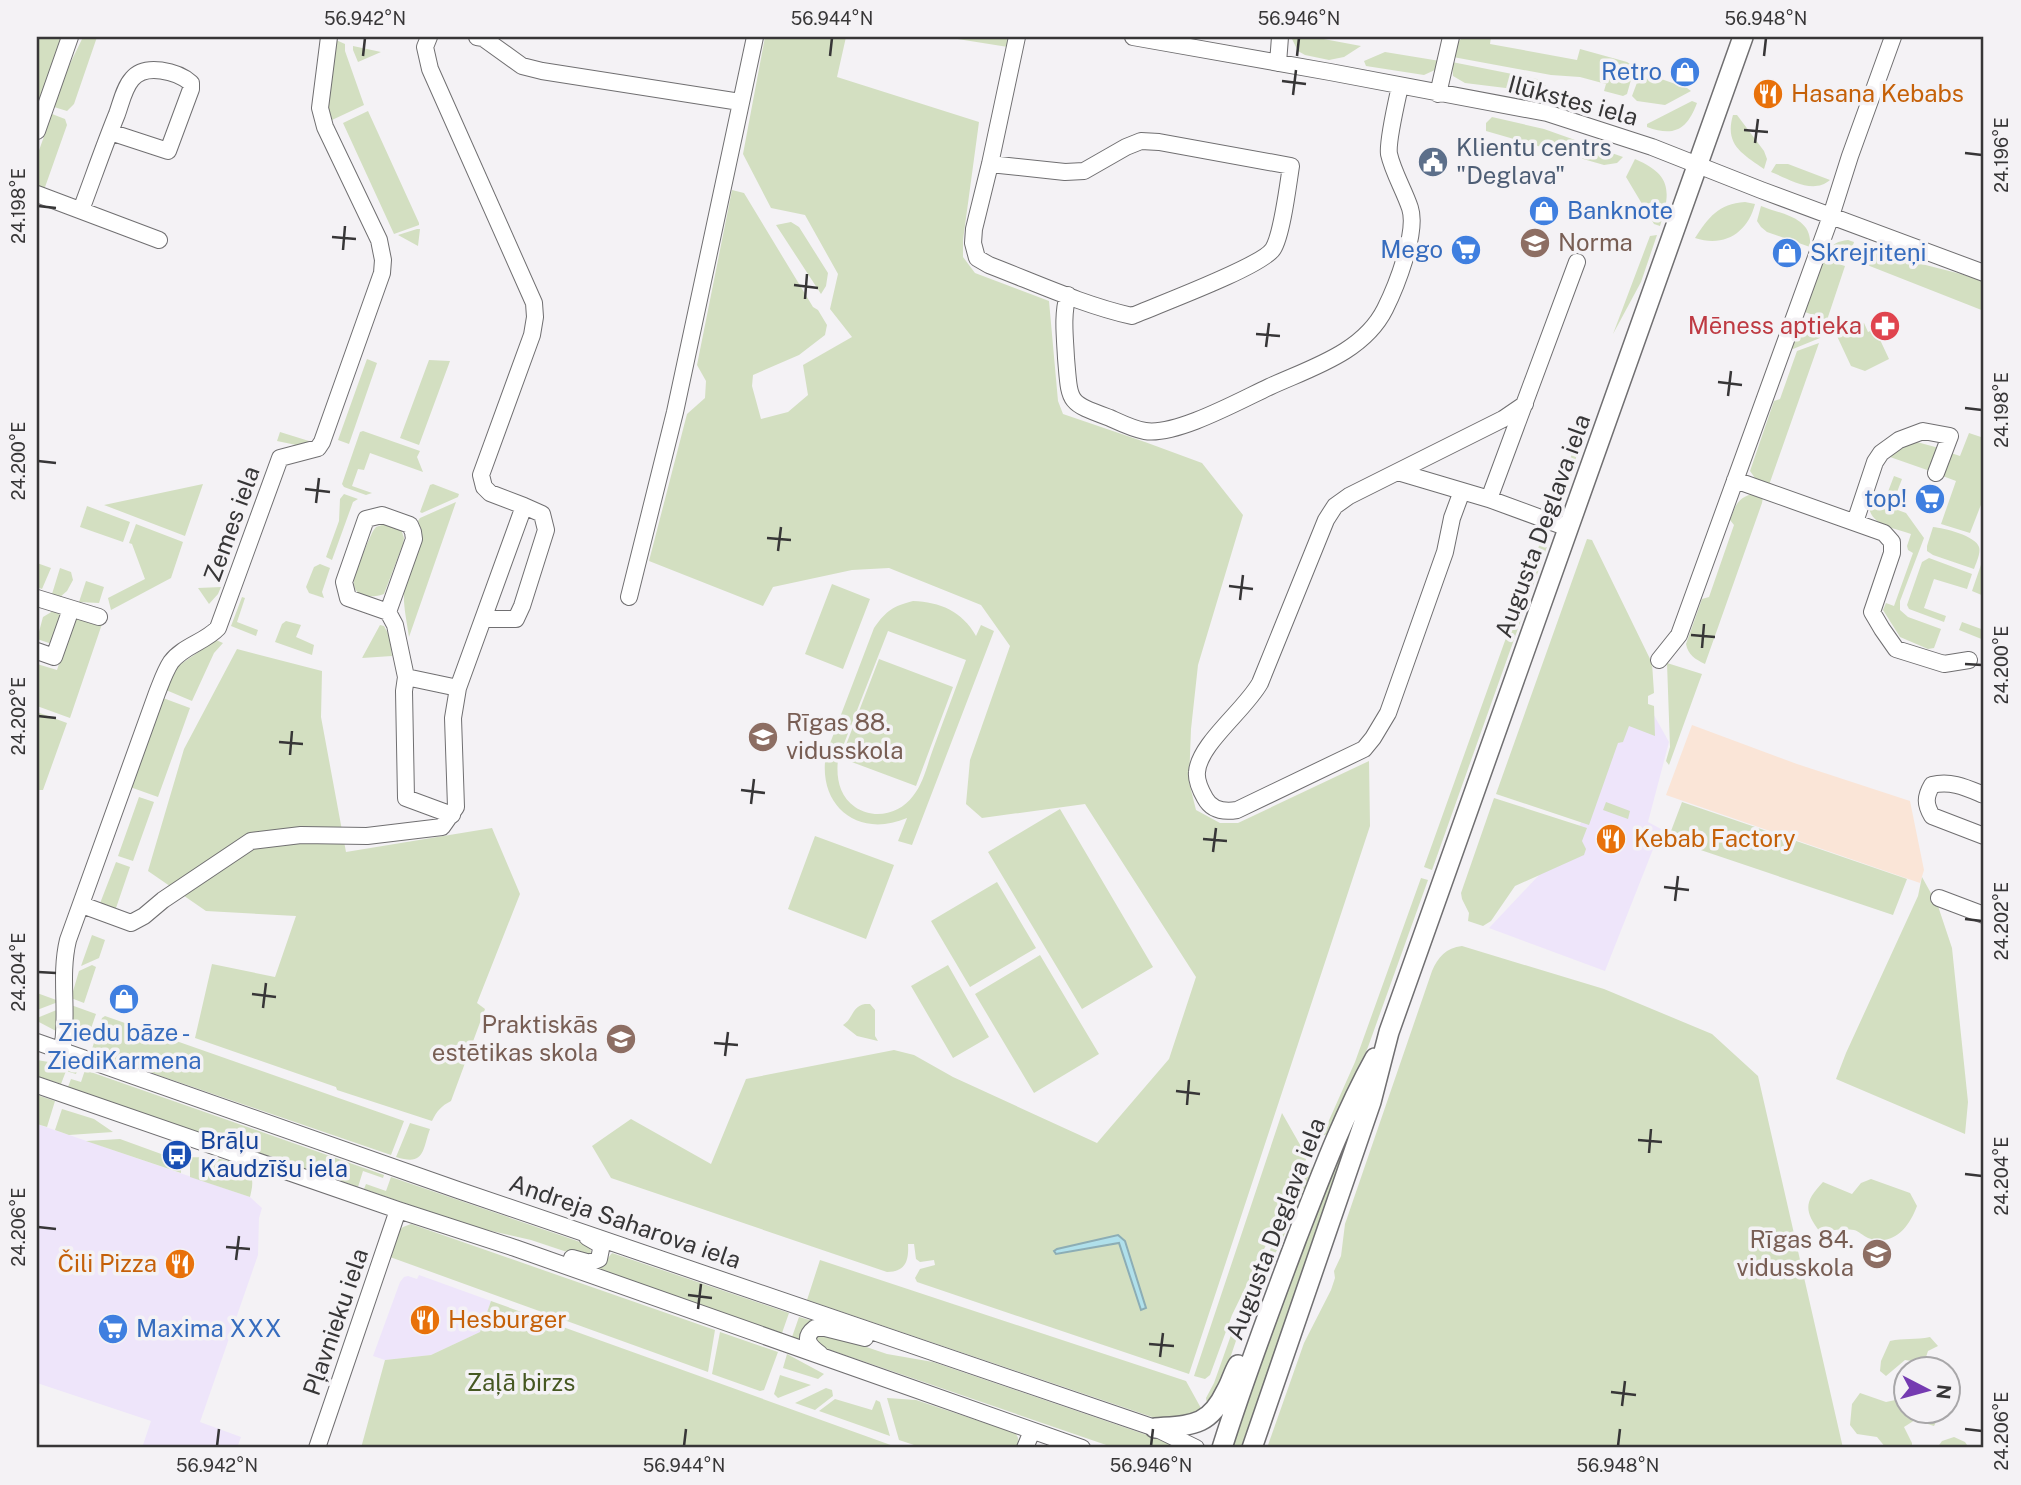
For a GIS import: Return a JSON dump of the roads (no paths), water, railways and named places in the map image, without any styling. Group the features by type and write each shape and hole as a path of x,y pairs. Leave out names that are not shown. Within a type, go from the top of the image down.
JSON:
{"main road":[{"name":"Augusta Deglava iela","path":"1252,1448 1371,1102 1389,1032 1743,37"},
{"name":"Augusta Deglava iela","path":"1222,1448 1255,1351 1327,1160 1355,1095 1389,1032"},
{"path":"1155,1429 1200,1422 1208,1417 1220,1404 1236,1367 1255,1351"}],"street":[{"path":"37,131 70,37"},
{"name":"Zemes iela","path":"62,1051 65,1023 65,954 157,693 172,661 218,628 280,458 318,448 323,442 382,273 383,260 379,240 325,127 320,108 328,37"},
{"path":"429,37 425,47 430,69 534,303 536,317 481,475 484,487 490,493 542,514 546,530 516,619 484,619"},
{"path":"477,37 483,38 522,66 542,71 740,102"},
{"path":"629,597 677,400 755,37"},
{"path":"990,164 1065,172 1084,171 1141,141 1291,166 1280,227 1272,250 1253,265 1132,316 1068,295 989,265 978,258 973,243 974,229 1017,37"},
{"name":"Ilūkstes iela","path":"1133,37 1547,113 1634,140 1984,273"},
{"path":"1278,63 1280,37"},
{"path":"1438,94 1451,37"},
{"path":"1659,660 1679,635 1893,37"},
{"path":"81,210 110,132 130,80 146,70 159,70 191,83 168,151 110,132"},
{"path":"1068,295 1064,316 1069,393 1078,406 1143,431 1173,428 1209,415 1337,356 1359,343 1379,321 1387,306 1412,230 1412,212 1389,153 1400,86"},
{"path":"37,194 159,240"},
{"path":"1489,499 1577,262"},
{"path":"1462,491 1452,518 1445,552 1388,713 1373,738 1364,749 1237,810 1225,812 1212,807 1205,800 1197,779 1197,769 1210,742 1245,705 1260,683 1326,520 1335,506 1349,496 1503,419 1525,404"},
{"path":"1854,522 1875,461 1889,446 1923,431 1951,436 1936,473"},
{"path":"1398,472 1489,499 1568,528"},
{"path":"1735,480 1884,533 1892,542 1892,554 1872,612 1882,629 1896,649 1944,664 1969,660"},
{"path":"82,905 131,923 251,841 301,835 366,836 442,827 456,807 453,718 458,688 524,506"},
{"path":"387,612 414,539 414,531 410,525 383,515 366,519 344,582 348,598 387,612 395,625 406,677 406,798 452,816"},
{"path":"38,604 99,617"},
{"path":"37,651 54,657 71,609"},
{"path":"406,677 458,688"},
{"path":"1984,795 1942,782 1932,785 1927,794 1927,806 1932,816 1984,836"},
{"path":"1939,898 1984,915"},
{"name":"Andreja Saharova iela","path":"37,1042 1155,1429 1196,1448"},
{"path":"37,1085 515,1248 1082,1448"},
{"name":"Pļavnieku iela","path":"317,1448 398,1210"},
{"path":"515,1248 536,1246 587,1263 599,1259 599,1244 570,1228"},
{"path":"831,1360 809,1346 808,1334 815,1328 923,1350"},
{"path":"1025,1448 1032,1431"}],"water":[{"path":"1118,1235 1125,1241 1146,1308 1141,1310 1119,1243 1056,1254 1054,1251"}],"place":[{"name":"Retro","path":"1685,72"},
{"name":"Hasana Kebabs","path":"1768,94"},
{"name":"Klientu centrs \"Deglava\"","path":"1433,162"},
{"name":"Banknote","path":"1544,211"},
{"name":"Norma","path":"1535,243"},
{"name":"Mego","path":"1466,250"},
{"name":"Skrejriteņi","path":"1787,253"},
{"name":"Mēness aptieka","path":"1885,326"},
{"name":"top!","path":"1930,499"},
{"name":"Rīgas 88. vidusskola","path":"763,737"},
{"name":"Kebab Factory","path":"1611,839"},
{"name":"Ziedu bāze - ZiediKarmena","path":"124,999"},
{"name":"Praktiskās estētikas skola","path":"621,1039"},
{"name":"Brāļu Kaudzīšu iela","path":"177,1155"},
{"name":"Rīgas 84. vidusskola","path":"1877,1254"},
{"name":"Čili Pizza","path":"180,1264"},
{"name":"Hesburger","path":"425,1320"},
{"name":"Maxima XXX","path":"113,1329"}],"park label":[{"name":"Zaļā birzs","path":"521,1383"}]}
